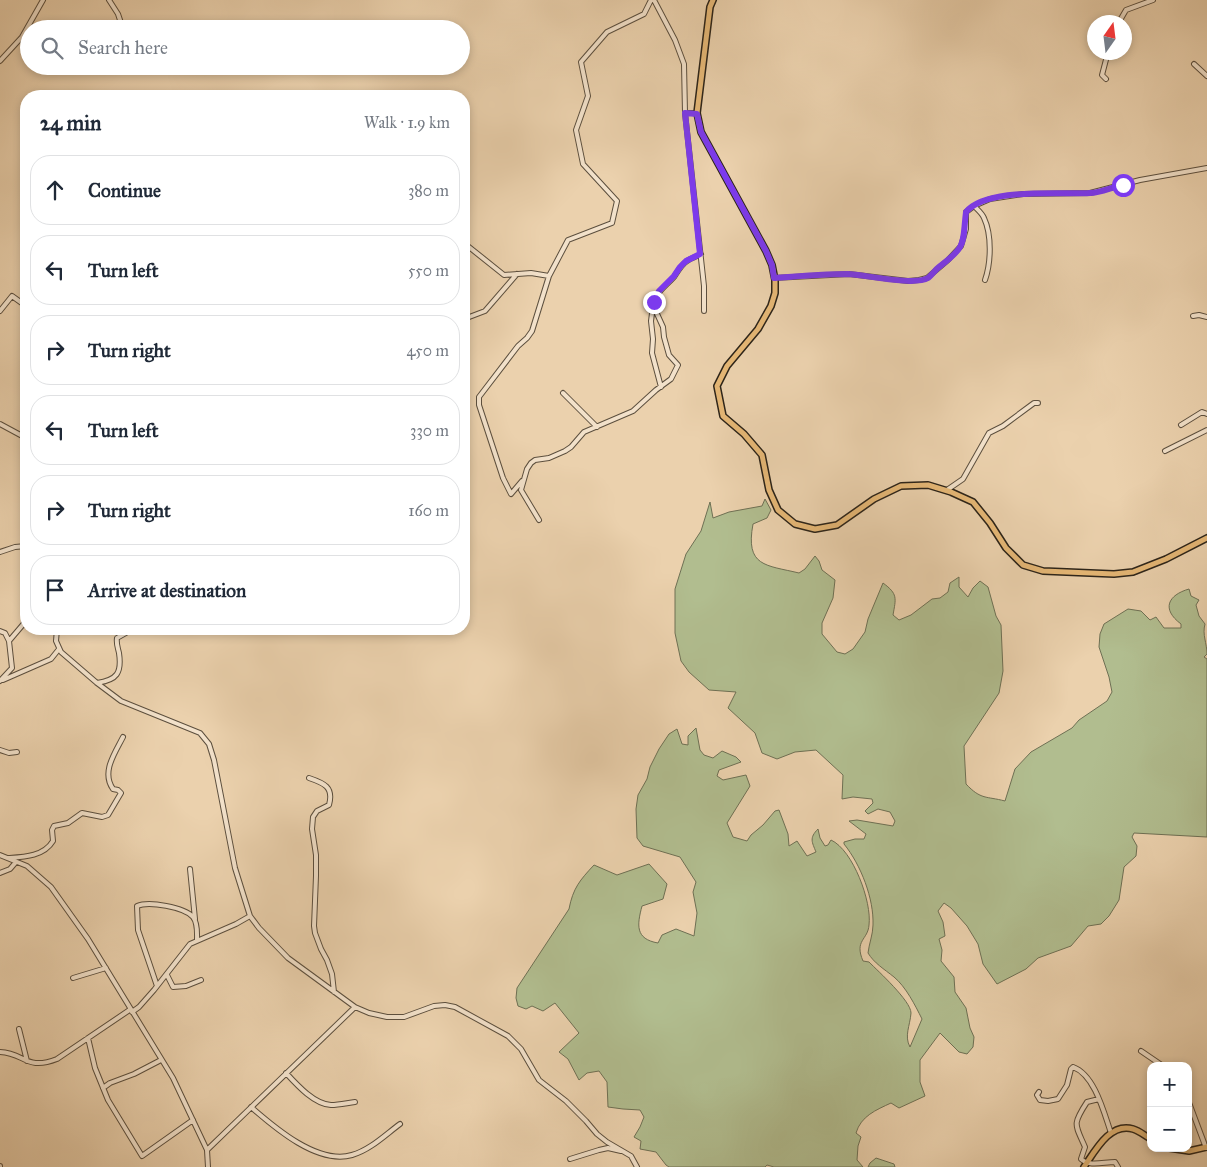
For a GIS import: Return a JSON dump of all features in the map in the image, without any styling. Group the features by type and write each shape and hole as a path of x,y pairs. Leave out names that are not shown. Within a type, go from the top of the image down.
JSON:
{"main road":[{"path":"713,0 710,7 697,114 701,132 766,251 772,265 775,293 767,316 745,346 726,366 717,386 723,416 744,434 762,455 769,490 778,510 795,524 815,529 837,525 874,499 901,486 928,485 947,490 973,502 990,522 1006,548 1023,565 1043,571 1114,574 1133,572 1166,559 1207,538"},
{"path":"1086,1165 1098,1147 1116,1130 1128,1128 1147,1136"},
{"path":"1192,1151 1206,1148"}],"street":[{"path":"32,20 43,0"},
{"path":"109,0 120,20"},
{"path":"652,0 675,40 684,64 685,113 704,286 704,311"},
{"path":"523,479 511,494 503,478 479,405 480,397 512,353 532,331 549,276 568,240 612,223 617,201 583,164 576,130 588,96 581,62 607,32 644,14 652,0"},
{"path":"1124,15 1126,10 1153,0"},
{"path":"0,61 20,39"},
{"path":"1106,60 1102,75 1106,79"},
{"path":"1194,64 1207,76"},
{"path":"685,113 697,114"},
{"path":"774,278 849,274 908,281 928,278 962,246 966,229 966,212 990,199 1023,194 1090,193 1140,180 1207,168"},
{"path":"974,206 983,216 987,233 990,263 986,280"},
{"path":"470,248 504,276 531,273 549,276"},
{"path":"661,387 652,353 653,305 659,291 680,267 686,261 700,254"},
{"path":"470,317 485,311 517,274"},
{"path":"0,311 12,296 20,302"},
{"path":"539,520 522,494 521,486 528,466 535,460 549,458 565,451 584,432 632,412 672,378 678,365 669,355 663,327 653,305"},
{"path":"1193,316 1207,317"},
{"path":"656,390 658,380"},
{"path":"563,393 597,427"},
{"path":"947,490 963,479 989,433 1003,426 1034,403 1038,403"},
{"path":"1181,425 1202,412 1207,414"},
{"path":"1,425 20,435"},
{"path":"1165,451 1207,430"},
{"path":"0,552 20,547"},
{"path":"9,641 20,628"},
{"path":"0,631 4,633 9,641 12,668 0,681"},
{"path":"56,635 56,641 59,649 97,683 121,701 200,733 209,744 235,868 250,916 288,958 355,1007 369,1013 387,1017 404,1017 434,1006 445,1005 455,1007 508,1036 521,1050 539,1080 566,1101 597,1134 631,1156 637,1167"},
{"path":"97,683 112,680 118,674 120,668 116,642 117,638 122,635"},
{"path":"0,681 51,658 59,649"},
{"path":"7,858 27,856 44,851 53,841 52,830 54,826 68,823 82,813 108,815 121,793 112,788 108,767 123,737"},
{"path":"0,750 9,753 17,752"},
{"path":"309,778 323,782 330,790 331,797 329,804 313,817 312,829 316,855 315,933 321,949 328,960 334,992"},
{"path":"0,855 27,866 51,887 88,939 173,1078 207,1150 208,1167"},
{"path":"0,873 10,869 16,862"},
{"path":"190,869 197,940"},
{"path":"157,986 138,930 137,906 147,903 160,905 186,913 195,919"},
{"path":"0,1052 27,1061 44,1064 57,1059 139,1007 167,975 190,944 250,916"},
{"path":"73,978 106,968"},
{"path":"167,975 173,987 186,986 201,980"},
{"path":"207,1150 355,1007"},
{"path":"19,1029 27,1061"},
{"path":"88,1038 95,1068 108,1100 142,1156 193,1120"},
{"path":"1141,1052 1157,1062"},
{"path":"103,1088 110,1082 134,1074 161,1060"},
{"path":"1039,1092 1037,1095 1040,1100 1058,1099 1064,1092 1073,1067 1094,1088 1111,1133"},
{"path":"286,1074 306,1092 325,1104 355,1102"},
{"path":"1099,1099 1087,1102 1081,1111 1076,1126 1085,1147 1081,1159 1086,1165 1115,1162 1118,1167"},
{"path":"251,1107 288,1136 324,1155 336,1157 353,1155 363,1150 400,1124"},
{"path":"1191,1107 1206,1148"},
{"path":"607,1142 608,1148"},
{"path":"570,1159 588,1152 608,1148 623,1152"}],"green space":[{"path":"765,499 771,510 767,518 753,524 751,538 755,556 761,562 768,565 799,573 805,569 815,556 822,570 835,580 833,598 822,623 822,634 837,652 845,654 853,649 865,632 868,619 883,583 894,593 893,615 899,620 911,615 932,599 940,598 948,592 950,583 959,577 959,587 968,597 980,581 988,587 996,616 1001,625 1003,671 999,693 964,746 966,784 984,797 1005,801 1015,769 1031,752 1072,728 1079,720 1107,701 1112,692 1099,647 1100,634 1104,624 1128,609 1141,611 1150,620 1156,617 1164,628 1181,628 1181,624 1171,613 1170,603 1176,595 1189,589 1191,596 1199,600 1196,605 1199,616 1205,624 1204,632 1207,654 1204,657 1207,659 1207,837 1134,833 1132,837 1137,846 1136,856 1124,867 1119,900 1109,916 1101,924 1088,926 1071,946 1038,958 1026,969 997,984 983,964 978,944 967,926 944,903 938,911 943,922 945,936 939,939 942,950 941,961 954,977 955,992 966,1008 974,1037 973,1047 967,1054 959,1052 940,1033 920,1060 920,1082 925,1096 899,1108 891,1103 870,1114 858,1127 856,1133 861,1137 857,1160 863,1167 774,1167 767,1165 765,1167 669,1167 656,1152 640,1149 641,1141 634,1137 644,1117 640,1110 608,1107 607,1082 599,1071 587,1073 579,1080 568,1059 559,1052 579,1033 555,1003 543,1011 532,1006 526,1009 518,1006 516,998 517,988 569,909 578,885 594,865 617,875 649,864 667,884 663,899 642,906 639,925 642,935 658,943 662,935 676,929 694,936 697,913 693,892 696,882 680,857 643,846 637,838 636,809 638,795 647,779 650,767 669,734 677,729 682,744 688,745 688,736 696,728 700,750 704,755 713,758 722,751 736,757 741,762 719,770 717,776 723,780 746,775 750,786 727,823 733,837 747,841 775,811 779,810 788,834 789,846 797,841 807,856 816,852 812,840 813,835 818,829 820,838 825,846 831,840 847,854 864,891 869,915 868,930 860,949 863,961 869,962 886,979 910,1008 911,1013 907,1035 910,1047 922,1019 910,996 902,986 876,963 868,953 873,928 869,893 856,862 844,844 844,842 855,839 864,839 866,834 849,821 857,820 893,826 895,821 890,812 878,809 868,814 865,811 873,803 872,799 853,797 842,799 843,775 816,750 795,752 777,759 762,753 755,733 728,708 736,692 709,690 689,672 681,661 675,633 675,589 686,554 701,531 710,502 713,518 729,512 762,506"},
{"path":"876,1158 894,1164 895,1167 868,1167"}],"route":[{"path":"654,302 659,291 680,267 686,261 700,254 685,113 697,114 701,132 766,251 772,265 774,278 849,274 908,281 928,278 960,249 964,242 966,212 984,201 1023,194 1090,193 1123,185"}]}
